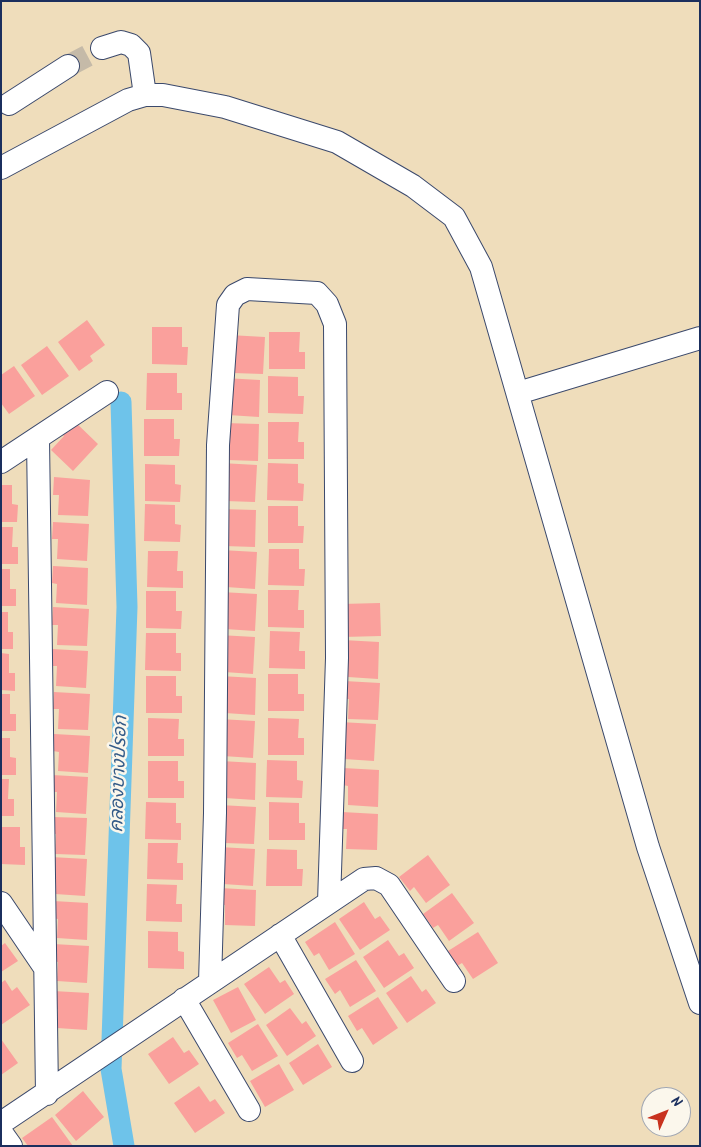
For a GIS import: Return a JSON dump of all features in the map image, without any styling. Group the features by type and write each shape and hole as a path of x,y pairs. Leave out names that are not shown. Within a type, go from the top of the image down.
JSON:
{"street":[{"path":"102,48 121,42 132,45 139,53 145,95"},
{"path":"9,104 68,66"},
{"path":"1,168 128,100 145,95 163,95 226,107 337,142 413,186 454,217 480,267 648,848 700,1003"},
{"path":"210,982 215,813 218,446 228,305 235,295 247,289 317,294 327,304 334,324 337,658 329,902"},
{"path":"518,394 700,338"},
{"path":"1,462 107,392"},
{"path":"38,439 47,1094"},
{"path":"1,1123 47,1094 81,1068 364,879 376,878 389,885 454,981"},
{"path":"1,903 45,968"},
{"path":"280,935 352,1061"},
{"path":"184,999 249,1110"},
{"path":"1,1132 11,1146"}],"building":[{"path":"87,320 105,345 90,356 93,361 79,371 58,342"},
{"path":"152,327 182,327 182,347 188,347 187,365 152,364"},
{"path":"269,332 300,332 299,352 305,352 305,369 269,369"},
{"path":"229,335 265,337 263,374 233,373"},
{"path":"47,346 69,376 42,395 21,365"},
{"path":"14,366 35,396 9,414 1,403 1,375"},
{"path":"147,373 177,373 177,393 182,393 182,410 146,410"},
{"path":"268,376 298,377 298,396 304,396 303,414 268,413"},
{"path":"224,378 260,380 259,417 228,415"},
{"path":"72,419 98,444 73,471 51,450 64,436 60,432"},
{"path":"144,419 174,419 174,439 180,439 179,456 144,456"},
{"path":"268,422 299,422 298,442 304,442 304,459 268,459"},
{"path":"224,423 259,424 258,461 227,460"},
{"path":"221,463 257,465 255,502 225,501"},
{"path":"268,463 298,464 298,483 304,484 303,501 267,500"},
{"path":"145,464 175,465 175,484 181,485 180,502 145,501"},
{"path":"54,477 90,480 88,516 58,515 59,495 53,495"},
{"path":"1,485 12,485 12,504 18,505 17,522 1,522"},
{"path":"145,504 175,505 175,524 181,525 180,542 144,541"},
{"path":"268,506 298,506 298,526 304,526 303,543 268,543"},
{"path":"221,509 256,510 255,547 224,546"},
{"path":"53,522 89,524 87,561 57,559 58,539 52,539"},
{"path":"1,527 13,527 12,547 18,547 18,564 1,564"},
{"path":"269,549 299,549 299,569 305,569 304,586 268,585"},
{"path":"221,550 257,552 255,589 226,587"},
{"path":"148,551 178,551 177,571 183,571 183,588 147,587"},
{"path":"53,566 88,568 87,605 56,603 57,584 52,583"},
{"path":"1,569 10,569 10,589 16,589 16,606 1,606"},
{"path":"268,590 299,590 298,610 304,610 304,628 268,627"},
{"path":"146,591 176,591 176,611 182,611 181,629 146,628"},
{"path":"221,592 257,594 255,631 225,629"},
{"path":"380,603 381,636 343,637 342,604"},
{"path":"53,607 89,609 87,646 57,645 58,625 52,625"},
{"path":"1,612 8,612 8,632 13,632 13,649 1,649"},
{"path":"270,631 300,632 299,651 305,651 305,669 269,668"},
{"path":"146,633 176,633 176,653 181,653 181,671 145,670"},
{"path":"219,635 255,637 253,674 224,672"},
{"path":"343,640 379,642 378,679 348,677 348,658 343,657"},
{"path":"52,649 88,651 86,688 56,686 57,666 51,666"},
{"path":"1,653 9,654 9,673 15,673 15,691 1,690"},
{"path":"268,674 298,674 298,694 304,694 304,711 268,711"},
{"path":"146,676 176,676 176,696 182,696 182,713 146,713"},
{"path":"220,676 256,678 255,715 225,713"},
{"path":"344,681 380,683 378,720 348,719 349,699 343,699"},
{"path":"54,692 90,694 88,730 58,729 59,709 53,709"},
{"path":"1,694 10,694 10,714 16,714 16,731 1,731"},
{"path":"148,718 179,719 178,739 184,739 184,756 148,756"},
{"path":"268,718 299,719 298,738 304,738 304,755 268,755"},
{"path":"219,719 255,721 253,758 223,756"},
{"path":"340,722 376,724 374,761 344,759"},
{"path":"54,734 90,736 88,773 58,771 59,752 53,751"},
{"path":"1,738 10,738 10,757 16,758 16,775 1,775"},
{"path":"267,760 297,761 297,780 303,781 302,798 266,797"},
{"path":"148,761 178,761 178,781 184,781 184,798 148,798"},
{"path":"221,761 256,763 255,800 225,798"},
{"path":"343,768 379,770 378,807 348,805 348,786 343,785"},
{"path":"52,775 88,777 86,814 56,812 57,792 51,792"},
{"path":"1,779 9,779 8,799 14,799 14,816 1,816"},
{"path":"146,802 176,803 176,823 181,823 181,840 145,839"},
{"path":"269,802 299,803 299,823 305,823 305,840 269,840"},
{"path":"220,805 256,807 254,844 224,843"},
{"path":"342,812 378,814 377,850 346,849 347,829 341,829"},
{"path":"52,817 87,818 85,855 55,854 56,834 51,834"},
{"path":"1,827 20,827 20,847 25,847 25,865 1,864"},
{"path":"148,843 178,843 177,863 183,863 183,880 147,879"},
{"path":"219,847 255,849 253,886 223,884"},
{"path":"267,849 297,850 297,869 303,869 302,886 266,886"},
{"path":"428,855 450,885 426,903 414,887 410,891 399,877"},
{"path":"51,857 87,859 85,896 55,894 56,875 50,874"},
{"path":"147,884 177,885 176,904 182,904 182,922 146,921"},
{"path":"220,888 256,890 255,926 225,925 225,905 220,905"},
{"path":"452,893 474,923 449,941 438,925 433,928 423,914"},
{"path":"53,901 88,903 87,940 57,938 58,919 52,918"},
{"path":"364,902 375,919 380,916 390,930 360,950 339,919"},
{"path":"335,922 355,954 329,970 319,953 314,956 305,942"},
{"path":"148,931 178,932 178,951 184,952 184,969 148,968"},
{"path":"478,932 498,963 473,979 462,963 457,966 448,951"},
{"path":"388,940 399,956 404,953 414,968 384,988 363,957"},
{"path":"5,943 18,961 1,972 1,946"},
{"path":"53,944 89,946 87,983 57,981 58,962 52,961"},
{"path":"356,960 376,991 350,1007 340,990 335,994 325,979"},
{"path":"269,967 280,983 285,980 294,994 265,1014 244,984"},
{"path":"411,976 422,992 426,989 436,1003 407,1023 386,993"},
{"path":"5,980 12,991 17,987 30,1005 1,1025 1,983"},
{"path":"238,987 256,1020 231,1033 213,1000"},
{"path":"53,991 89,993 87,1030 57,1028 58,1009 52,1008"},
{"path":"378,997 398,1028 373,1045 362,1028 357,1031 348,1016"},
{"path":"290,1008 302,1024 306,1021 316,1036 287,1056 266,1025"},
{"path":"258,1024 278,1056 252,1071 242,1055 237,1058 228,1043"},
{"path":"173,1037 184,1053 189,1050 199,1064 169,1084 148,1054"},
{"path":"1,1039 18,1063 1,1075"},
{"path":"318,1044 332,1067 303,1085 289,1063"},
{"path":"279,1064 294,1090 265,1107 250,1081"},
{"path":"199,1086 210,1102 215,1099 225,1113 195,1133 174,1103"},
{"path":"83,1091 104,1117 76,1141 55,1115"},
{"path":"52,1117 73,1146 28,1146 22,1138"}],"waterway":[{"name":"คลองบางปรอก","path":"121,402 127,607 111,1069 124,1146"}],"tunnel":[{"path":"68,66 102,48"}]}
